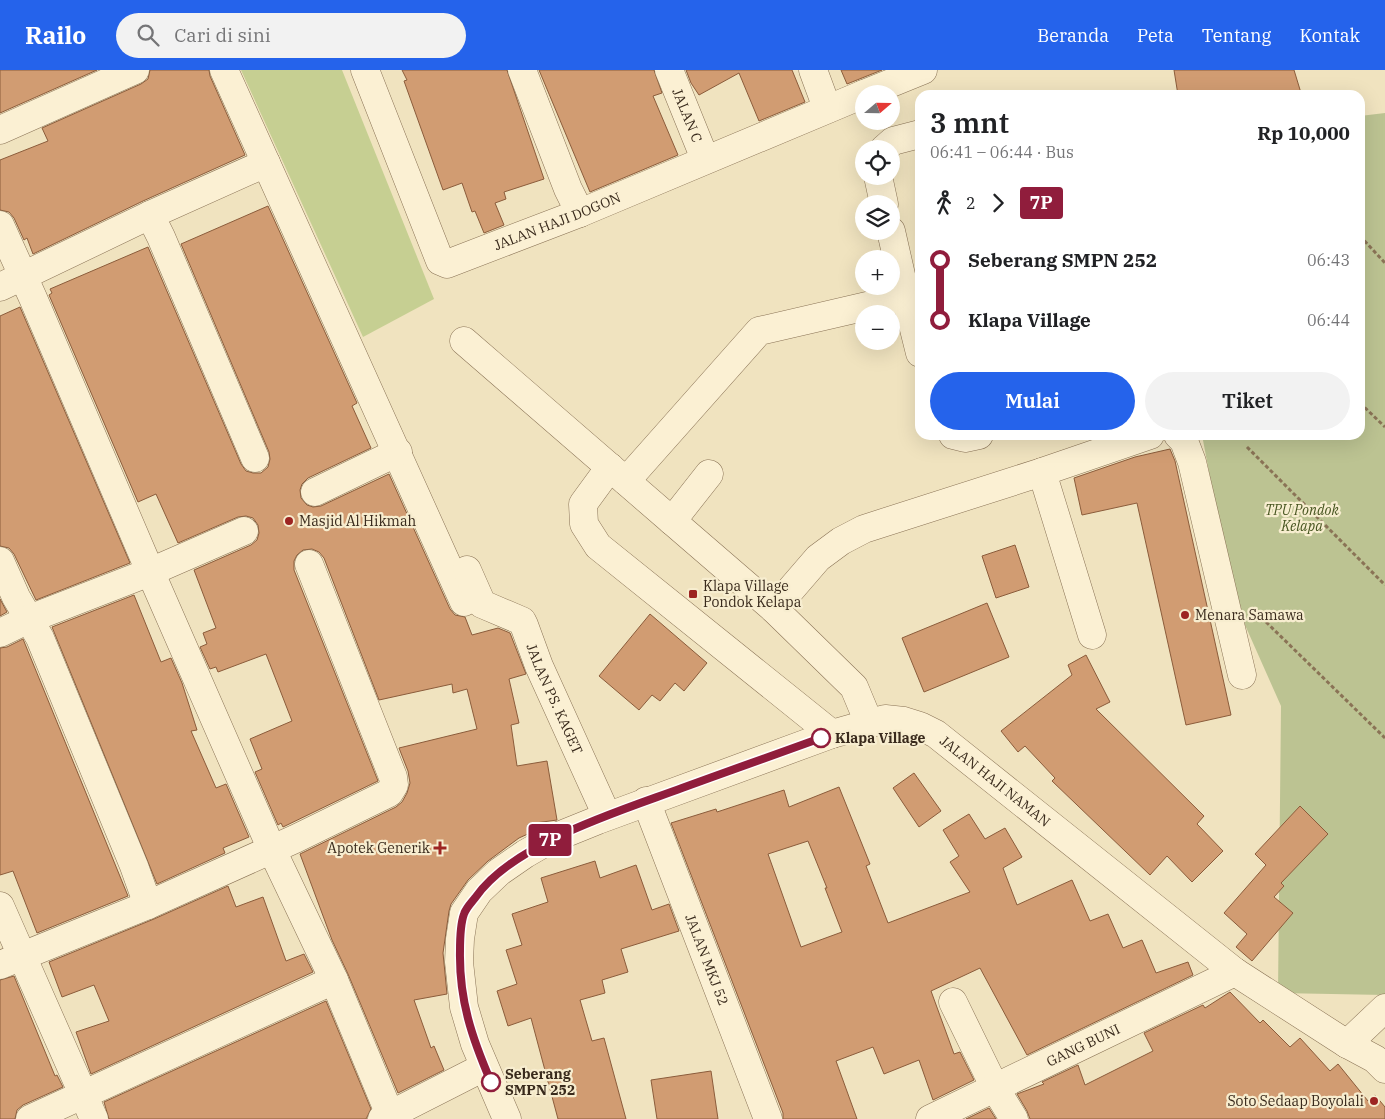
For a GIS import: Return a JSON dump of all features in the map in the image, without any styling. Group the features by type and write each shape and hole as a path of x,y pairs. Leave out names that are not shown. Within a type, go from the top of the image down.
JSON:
{"street":[{"path":"0,130 135,70"},
{"path":"224,70 266,163 404,448 315,492"},
{"name":"JALAN HAJI DOGON","path":"365,70 442,263 447,264 580,213 855,97"},
{"path":"522,70 568,189 580,213"},
{"name":"JALAN C","path":"669,70 705,159"},
{"path":"814,70 827,108"},
{"name":"JALAN HAJI DOGON","path":"886,85 923,70"},
{"path":"897,140 915,135"},
{"path":"12,281 150,215 266,163"},
{"path":"150,215 255,458"},
{"path":"0,225 12,281 150,572 272,850 334,980 386,1117 484,1067"},
{"path":"893,240 915,333"},
{"path":"832,734 598,546 584,524 583,504 618,474 759,331 906,297"},
{"path":"464,342 774,608 854,686 869,723"},
{"path":"774,608 818,558 840,541 864,529 1135,440"},
{"path":"1183,440 1192,462 1242,675"},
{"name":"JALAN PS. KAGET","path":"404,448 473,603 522,621 539,666 607,816"},
{"path":"1042,472 1092,635"},
{"path":"672,521 709,474"},
{"path":"0,633 29,619 150,572 244,531"},
{"path":"0,561 16,597 40,638 134,866 148,905"},
{"path":"11,961 148,905 272,850 389,793 394,785 393,777 309,564"},
{"name":"JALAN HAJI NAMAN","path":"507,1119 475,1044 464,1007 460,939 464,913 479,891 499,872 525,854 551,840 607,816 832,734 885,719 904,721 936,734 1235,972 1347,1044 1382,1063"},
{"name":"JALAN MKJ 52","path":"646,801 768,1119"},
{"path":"0,906 11,961 88,1107"},
{"name":"GANG BUNI","path":"930,1119 1235,972"},
{"path":"30,1119 88,1107 334,980"},
{"path":"953,1002 996,1088 1014,1119"},
{"path":"1347,1044 1385,1008"}],"path":[{"path":"1365,241 1385,263"},
{"path":"1365,408 1385,427"},
{"path":"1247,447 1385,585"},
{"path":"1266,622 1385,738"}],"green space":[{"path":"241,70 342,70 434,299 363,337"},
{"name":"TPU Pondok Kelapa","path":"1385,113 1385,995 1278,993 1281,706 1233,598 1203,440 1365,440 1365,115"}],"building":[{"path":"0,70 97,70 0,113"},
{"path":"150,70 209,70 245,155 33,254 27,238 24,240 14,218 9,212 0,210 0,160 48,141 42,128 141,84 148,79"},
{"path":"402,70 507,70 544,179 504,192 506,199 495,203 504,225 484,233 475,211 472,212 462,183 443,190 404,81 407,80"},
{"path":"539,70 654,70 662,93 653,96 678,155 590,192"},
{"path":"686,70 792,70 805,102 759,121 739,73 699,95 691,83"},
{"path":"841,70 882,70 847,84"},
{"path":"1174,70 1294,70 1300,90 1177,90"},
{"path":"268,206 357,403 352,406 371,448 308,478 302,484 300,490 301,498 307,505 313,507 321,506 389,474 450,609 455,615 465,617 472,635 498,628 510,633 526,674 509,679 519,723 511,725 517,766 547,761 557,820 528,824 530,833 519,838 488,861 468,880 451,904 443,953 447,994 414,1000 431,1048 434,1046 444,1070 398,1093 332,940 300,854 396,807 402,802 410,783 408,771 399,748 477,729 467,689 453,693 452,684 379,700 324,558 319,552 312,549 303,550 294,561 294,570 378,781 283,827 281,823 278,825 255,772 262,769 250,739 292,721 266,654 218,672 216,667 210,669 200,647 207,644 203,633 216,628 194,570 251,545 257,540 259,533 258,525 253,518 246,516 238,517 178,543 156,494 138,502 49,295 52,293 50,289 148,247 241,464 246,471 261,473 268,467 269,452 181,244"},
{"path":"20,307 130,563 36,600 14,554 9,548 0,546 0,316"},
{"name":"Menara Samawa","path":"1170,449 1175,461 1231,715 1186,725 1137,503 1082,515 1074,478 1135,457"},
{"path":"1015,545 1029,587 996,598 982,556"},
{"path":"134,595 161,662 171,658 182,683 197,730 191,731 216,788 226,784 249,837 223,848 225,853 157,884 52,627"},
{"path":"0,599 7,612 0,616"},
{"path":"987,603 1009,657 924,692 902,638"},
{"path":"650,614 707,663 684,691 675,683 660,701 652,695 639,710 599,676"},
{"path":"23,639 128,896 37,933 13,871 0,875 0,648 7,647"},
{"path":"1086,655 1110,702 1096,709 1204,816 1197,824 1223,851 1192,882 1167,856 1150,875 1052,781 1055,778 1025,746 1018,752 1001,731 1072,675 1068,665"},
{"path":"914,773 941,811 919,827 893,788"},
{"path":"839,787 870,864 866,866 888,923 970,892 950,862 959,856 943,830 969,814 985,839 1005,828 1022,857 1003,868 1017,905 1072,880 1090,921 1108,914 1123,948 1142,940 1156,973 1188,962 1193,975 1027,1055 980,968 931,991 954,1054 960,1052 974,1080 933,1100 919,1060 884,1074 873,1047 836,1061 857,1119 783,1119 783,1113 671,823 716,809 717,812 784,790 789,807","holes":["808,841 827,888 825,888 842,932 801,947 768,854"]},
{"path":"1300,806 1328,834 1281,883 1284,886 1274,897 1293,913 1252,961 1236,947 1247,934 1224,913 1266,865 1255,854"},
{"path":"595,861 600,878 636,865 652,910 669,904 679,931 621,949 628,972 602,980 605,993 580,1000 592,1041 604,1038 626,1119 558,1119 531,1018 508,1026 497,991 517,984 506,950 522,945 512,914 548,902 541,878"},
{"path":"228,886 236,907 263,897 286,961 304,954 313,972 91,1074 76,1032 109,1021 94,985 62,997 49,962"},
{"path":"14,976 55,1076 57,1075 63,1087 23,1105 17,1110 15,1119 0,1119 0,980"},
{"path":"1230,992 1260,1023 1263,1020 1290,1047 1300,1038 1330,1071 1338,1064 1368,1101 1375,1095 1385,1107 1385,1119 1030,1119 1017,1094 1044,1084 1042,1082 1078,1065 1085,1085 1153,1051 1144,1033 1203,1005 1205,1008"},
{"path":"326,1001 371,1109 366,1119 109,1119 104,1102"},
{"path":"711,1071 718,1119 657,1119 651,1080"},
{"path":"989,1108 996,1119 966,1119"}],"bus line":[{"name":"7P","path":"491,1082 475,1044 464,1007 459,962 464,913 479,891 499,872 525,854 551,840 646,801 821,738"}],"place":[{"name":"Masjid Al Hikmah","path":"289,521"},
{"name":"Klapa Village Pondok Kelapa","path":"693,594"},
{"name":"Menara Samawa","path":"1185,615"},
{"name":"Klapa Village","path":"821,738"},
{"name":"Apotek Generik","path":"440,848"},
{"name":"Seberang SMPN 252","path":"491,1082"},
{"name":"Soto Sedaap Boyolali","path":"1374,1101"}]}
